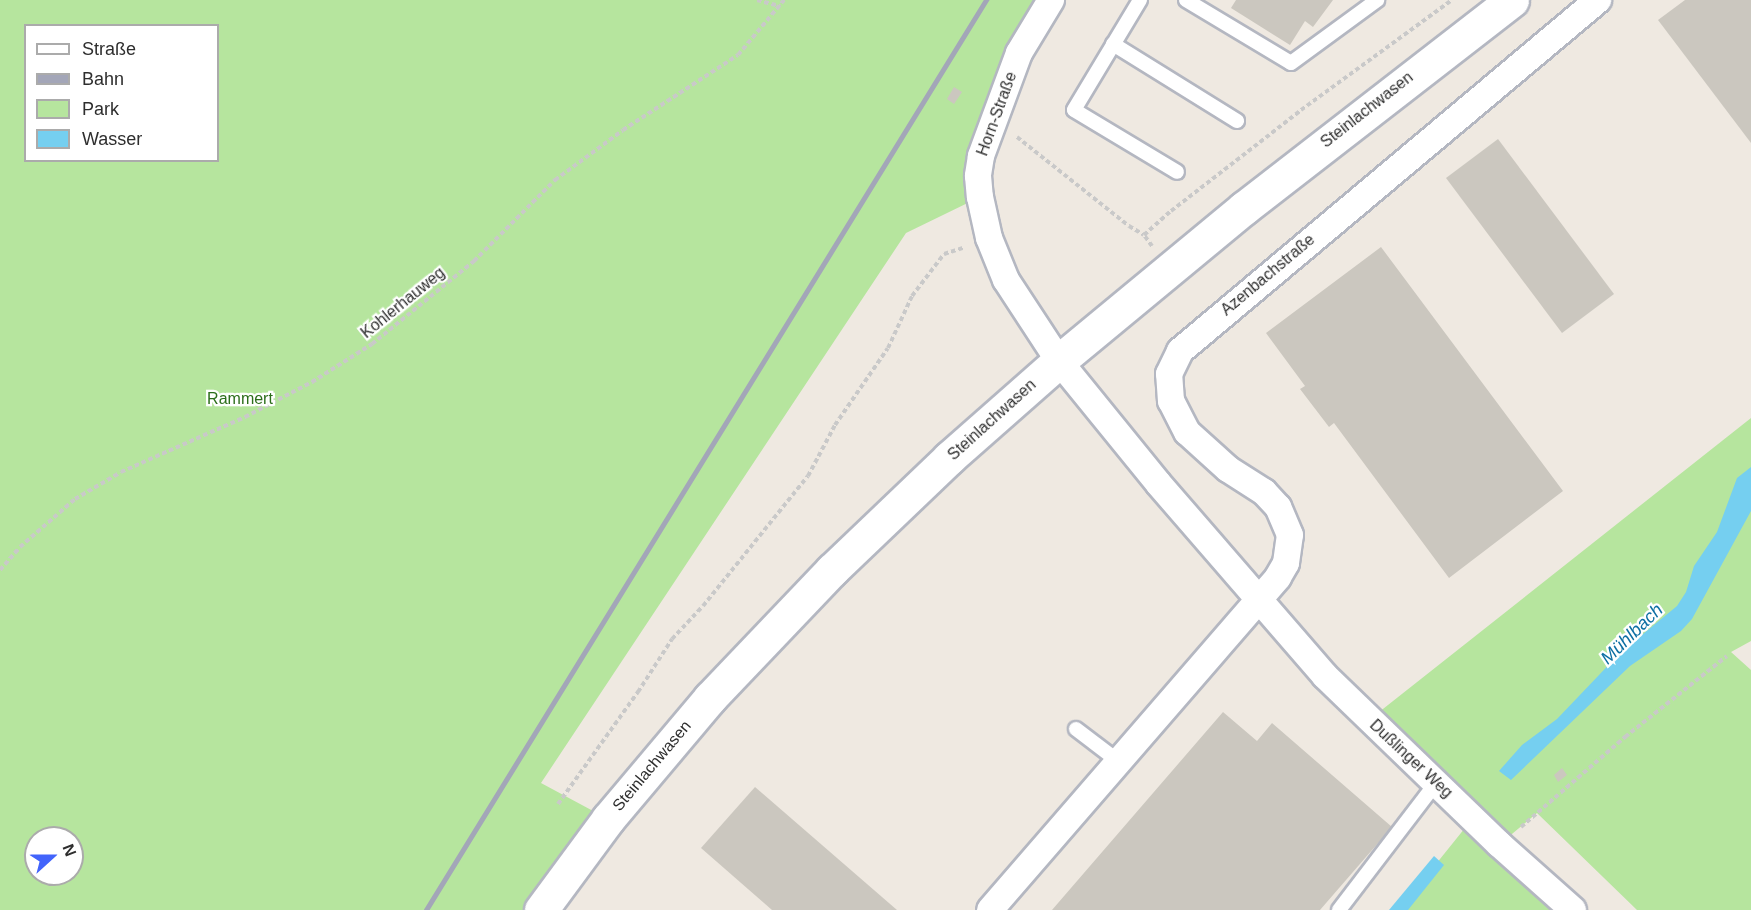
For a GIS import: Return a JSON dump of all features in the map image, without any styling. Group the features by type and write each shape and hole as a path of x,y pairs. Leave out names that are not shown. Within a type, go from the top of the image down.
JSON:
{"street":[{"name":"Horn-Straße","path":"1051,0 1019,53 981,156 978,176 988,238 1006,280 1059,361"},
{"name":"Steinlachwasen","path":"541,910 632,790 764,638 898,506 1059,361 1311,153 1512,0"},
{"name":"Azenbachstraße","path":"1257,600 1278,578 1286,563 1290,535 1286,521 1264,492 1228,469 1186,432 1171,401 1169,374 1180,351 1598,0"},
{"name":"Dußlinger Weg","path":"1059,361 1257,600 1325,676 1499,844 1573,910"},
{"path":"990,910 1257,600"}],"lane":[{"path":"1140,0 1074,110 1177,172"},
{"path":"1186,0 1291,63 1377,0"},
{"path":"1113,44 1237,121"},
{"path":"1076,729 1118,761"},
{"path":"1339,910 1436,783"}],"path":[{"path":"757,0 780,6"},
{"name":"Kohlerhauweg","path":"0,570 20,547 75,499 121,472 246,417 312,382 372,344 474,261 555,180 623,130 738,55 784,0"},
{"path":"994,120 1129,226 1144,235"},
{"path":"558,804 638,692 672,639 766,531 808,476 835,425 863,388 888,348 912,297 931,271 944,254 988,238"},
{"path":"1499,844 1625,737 1727,656"}],"green space":[{"name":"Rammert","path":"0,0 1051,0 1019,53 980,197 906,233 541,783 608,819 541,910 0,910"},
{"path":"1751,418 1751,641 1731,652 1751,670 1751,910 1637,910 1537,813 1500,844 1573,910 1399,910 1473,818 1369,720"}],"water":[{"path":"1751,467 1751,511 1692,619 1681,631 1630,666 1511,780 1499,771 1522,745 1557,719 1620,653 1677,606 1686,592 1694,566 1717,532 1737,478"},
{"path":"1434,856 1444,865 1408,910 1389,910"}],"building":[{"path":"1236,0 1333,0 1313,27 1305,21 1290,45 1231,8"},
{"path":"1685,0 1751,0 1751,143 1658,20"},
{"path":"954,87 962,92 954,104 947,99"},
{"path":"1498,139 1614,294 1562,333 1446,178"},
{"path":"1381,247 1563,491 1449,578 1334,423 1329,427 1300,389 1305,386 1266,333"},
{"path":"1223,712 1257,741 1272,723 1392,827 1320,910 1052,910"},
{"path":"1562,768 1567,775 1558,782 1554,775"},
{"path":"755,787 897,910 772,910 701,848"}],"railway":[{"path":"426,910 986,0"}],"water label":[{"name":"Mühlbach","path":"1632,634"}]}
